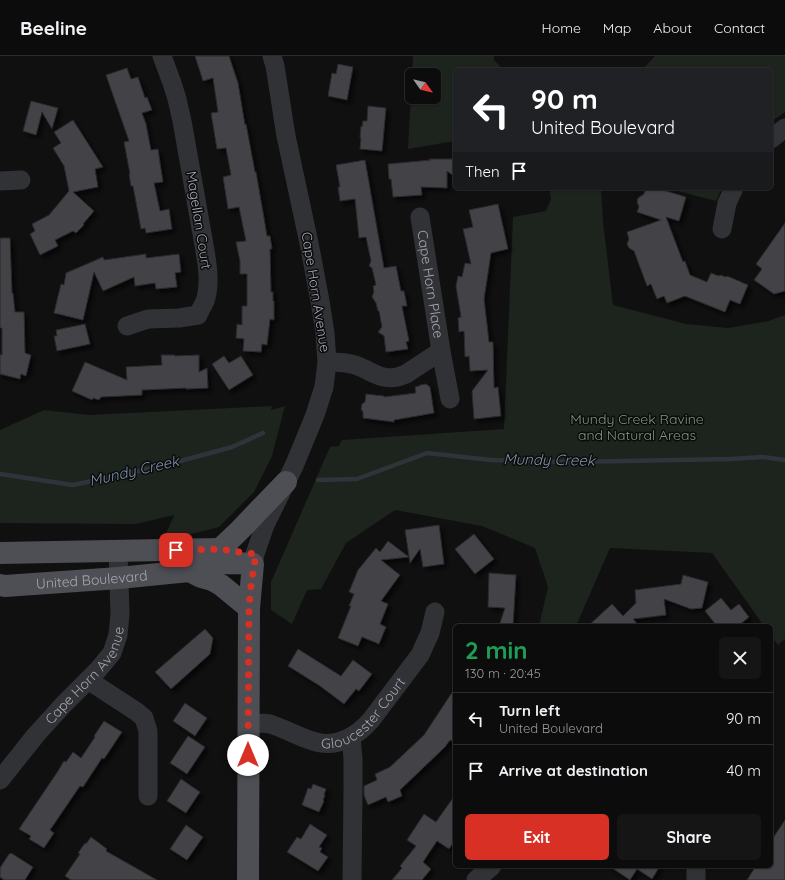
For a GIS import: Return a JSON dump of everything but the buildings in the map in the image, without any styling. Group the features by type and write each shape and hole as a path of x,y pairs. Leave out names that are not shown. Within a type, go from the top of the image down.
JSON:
{"main road":[{"path":"220,549 286,482"},
{"name":"United Boulevard","path":"0,553 220,549 238,552 254,559"},
{"path":"248,880 249,608 254,559"},
{"name":"United Boulevard","path":"2,586 119,578 189,571 196,565 234,563 254,559"},
{"path":"189,571 221,585 249,608"}],"street":[{"name":"Magellan Court","path":"128,326 148,319 179,318 198,315 205,300 208,285 204,245 182,122 172,82 162,56"},
{"name":"Cape Horn Avenue","path":"254,559 265,525 300,453 317,409 324,387 327,362 325,333 320,301 286,136 275,66 272,56"},
{"path":"773,137 785,128"},
{"path":"0,181 21,180"},
{"path":"722,230 727,203 733,190"},
{"name":"Cape Horn Place","path":"420,217 450,399"},
{"name":"Cape Horn Place","path":"327,362 351,364 380,376 391,378 400,377 406,374 441,351"},
{"name":"Cape Horn Avenue","path":"0,780 40,730 109,657 115,646 120,620 118,551"},
{"name":"Gloucester Court","path":"248,724 268,724 319,743 337,742 351,737 363,729 371,720 420,655 430,633 435,612"},
{"path":"88,680 142,715 146,722 149,736 148,796"},
{"path":"351,737 353,772 352,880"},
{"path":"476,880 490,868"},
{"path":"696,868 696,880"}],"green space":[{"path":"413,56 494,56 494,60 502,68 453,68 453,141 408,149 410,104 441,104 441,68 412,68"},
{"path":"655,56 785,56 785,112 773,121 773,68 644,68"},
{"name":"Mundy Creek Ravine and Natural Areas","path":"549,190 601,190 603,222 613,305 686,324 728,328 769,321 785,315 785,639 778,645 773,639 773,624 763,624 712,553 610,548 577,624 539,624 548,587 535,548 482,526 395,510 346,543 321,589 307,590 292,624 271,610 271,582 330,447 339,446 342,440 504,429 513,217 546,211 551,199"},
{"path":"674,190 721,190 716,201"},
{"path":"272,406 271,410 285,406 272,456 254,492 219,527 163,541 174,515 136,524 0,523 0,430 44,410 89,415"}],"waterway":[{"name":"Mundy Creek","path":"0,474 73,485 162,466 232,447 263,433"},
{"name":"Mundy Creek","path":"318,480 357,479 427,453 491,460 570,462 763,457 785,460"}],"route":[{"path":"176,550 220,549 256,554 253,564 249,608 248,755"}]}
